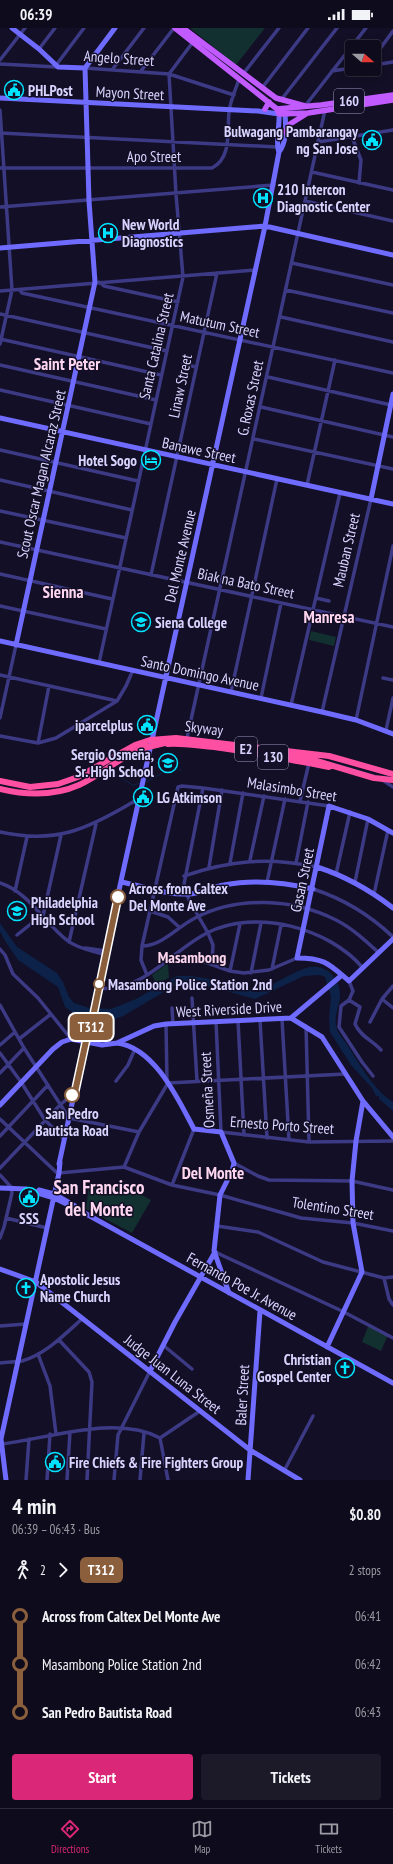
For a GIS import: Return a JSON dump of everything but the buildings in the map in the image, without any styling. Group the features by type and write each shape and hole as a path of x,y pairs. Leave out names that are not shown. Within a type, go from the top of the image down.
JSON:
{"highway":[{"name":"Skyway","path":"0,790 30,794 64,790 80,785 150,740 176,738 314,754 393,774"},
{"name":"Skyway","path":"138,749 173,741 310,759 374,778 393,781"},
{"name":"Skyway","path":"0,780 30,787 58,784 78,777 138,749 152,745 177,744 189,744 272,756 352,771"}],"main road":[{"path":"174,28 195,40"},
{"path":"183,28 195,40 241,76 281,111"},
{"path":"241,76 281,100 305,106"},
{"name":"160","path":"281,111 305,106 393,95"},
{"path":"281,100 281,111"},
{"name":"160","path":"281,111 308,113 393,100"},
{"path":"265,111 269,102"},
{"path":"286,132 290,124 308,113"},
{"name":"130","path":"152,745 166,737 187,738 310,757 393,774"},
{"name":"130","path":"0,780 31,786 57,784 82,775 131,745 152,745 192,746 310,757 384,781 393,781"},
{"path":"138,749 148,759"}],"street":[{"path":"12,28 57,65 84,28"},
{"path":"0,60 25,28"},
{"path":"39,49 55,28"},
{"path":"85,68 115,28"},
{"path":"112,70 144,28"},
{"path":"141,71 174,28"},
{"path":"241,76 279,28"},
{"path":"262,88 308,28"},
{"path":"281,100 337,28"},
{"path":"305,106 366,28"},
{"path":"381,47 393,31"},
{"path":"169,74 195,40"},
{"path":"381,64 393,62"},
{"name":"Angelo Street","path":"0,64 57,65 169,74 234,95"},
{"name":"Scout Oscar Magan Alcaraz Street","path":"0,718 36,550 97,282 92,240 87,168 85,68"},
{"path":"332,71 345,69"},
{"name":"Santa Catalina Street","path":"99,663 183,277 174,168 169,74"},
{"name":"Apo Street","path":"2,168 212,168 223,159 227,145 229,110 241,76"},
{"name":"Mayon Street","path":"0,98 229,110 281,111"},
{"path":"0,110 2,168 10,248 12,290 0,344"},
{"name":"G. Roxas Street","path":"187,738 268,377 325,110"},
{"path":"265,111 274,118 280,128"},
{"name":"Del Monte Avenue","path":"6,1480 0,1444 54,1196 64,1139 94,1004 99,988 274,185 281,111"},
{"name":"Del Monte Avenue","path":"278,150 282,148 286,132 281,111"},
{"path":"318,142 393,130"},
{"path":"1,133 227,145 278,150"},
{"path":"352,137 361,160 359,183"},
{"path":"312,172 393,190"},
{"path":"0,207 274,185"},
{"path":"306,201 393,221"},
{"path":"0,248 265,226 393,255"},
{"path":"292,263 393,285"},
{"path":"0,291 255,270"},
{"name":"Linaw Street","path":"151,575 218,273"},
{"path":"97,282 104,286 178,302"},
{"name":"Matutum Street","path":"20,290 22,293 393,373"},
{"path":"286,290 393,313"},
{"path":"0,314 167,351"},
{"path":"280,317 393,342"},
{"path":"1,339 162,375"},
{"path":"307,486 335,360"},
{"path":"183,364 196,367"},
{"path":"0,365 156,400"},
{"path":"268,377 392,406"},
{"path":"0,390 151,424"},
{"name":"Mauban Street","path":"322,712 371,499 384,435 392,406 393,394"},
{"path":"261,407 393,437"},
{"name":"Banawe Street","path":"0,418 393,504"},
{"path":"254,439 393,469"},
{"path":"0,450 138,481"},
{"path":"231,692 277,479"},
{"path":"0,480 132,510"},
{"path":"290,705 314,610 340,492"},
{"path":"0,511 126,538"},
{"name":"Biak na Bato Street","path":"0,542 393,627"},
{"path":"356,720 393,546"},
{"path":"0,574 112,599"},
{"path":"316,598 329,601"},
{"path":"261,698 281,603"},
{"path":"0,606 106,629"},
{"name":"Santo Domingo Avenue","path":"0,641 356,720 386,730 393,734"},
{"path":"0,736 38,743 56,738 117,701 133,670"},
{"path":"0,675 117,701"},
{"path":"383,678 393,680"},
{"path":"38,743 49,686"},
{"path":"386,730 393,698"},
{"path":"300,801 310,757"},
{"path":"384,781 393,787"},
{"name":"Malasimbo Street","path":"155,889 178,786 222,790 329,806 368,819 393,833"},
{"path":"203,788 184,876 184,884 186,894 197,916 208,932 213,949 212,964"},
{"path":"209,868 222,790"},
{"path":"230,863 244,793"},
{"path":"250,860 264,796"},
{"path":"267,882 285,799"},
{"path":"0,832 26,836 61,835 96,824 133,802 139,803"},
{"path":"296,863 308,802"},
{"name":"Gasan Street","path":"297,958 313,889 329,806"},
{"path":"336,874 350,812"},
{"path":"355,882 368,819"},
{"path":"69,942 96,824"},
{"path":"374,894 388,830"},
{"path":"17,935 42,915 61,835"},
{"path":"15,891 26,836"},
{"path":"184,876 209,868 250,860 272,860 296,863 317,867 355,882 393,906"},
{"path":"121,882 186,894 201,892 224,885 267,882 295,885 313,889 356,907 376,921 393,938 380,953 349,981"},
{"path":"0,884 15,891 69,942 84,948 106,953"},
{"path":"147,975 141,960 142,946 155,889"},
{"path":"142,946 154,944 197,916 228,906 252,902 276,903 308,909 327,916 348,927 380,953"},
{"path":"150,911 168,917 180,927"},
{"path":"99,988 109,989 126,986 147,975 169,958 208,932 230,925 240,924 261,923 304,929 334,942 351,955 363,968"},
{"path":"250,973 261,923"},
{"path":"230,971 240,924"},
{"path":"272,969 281,925"},
{"path":"0,949 5,955 12,974 38,998 71,1039 56,1046 0,1105"},
{"path":"169,958 212,964 230,971 250,973 272,969 297,958 321,960 349,981 353,989 349,1000 341,1006 339,1026 362,1062 373,1076"},
{"path":"292,1018 342,975"},
{"path":"370,1022 382,999 393,986"},
{"path":"192,998 197,1081"},
{"path":"382,999 393,1008"},
{"path":"349,1000 360,1008 355,1024 357,1030 363,1037 374,1043 381,1050"},
{"path":"0,1005 24,1048 69,1118 139,1132"},
{"path":"172,1008 173,1024"},
{"path":"19,1039 51,1014"},
{"name":"West Riverside Drive","path":"71,1039 102,1044 117,1043 154,1026 166,1024 292,1018 322,1037 363,1101 393,1136"},
{"path":"282,1019 289,1140"},
{"path":"260,1020 267,1138"},
{"path":"238,1021 244,1135"},
{"name":"Osmeña Street","path":"216,1022 221,1132 234,1163"},
{"path":"124,1166 139,1132 167,1082 166,1024"},
{"path":"306,1026 309,1142"},
{"path":"0,1046 15,1032"},
{"path":"117,1043 135,1049 146,1056 167,1082 194,1128 172,1185"},
{"path":"0,1073 24,1048"},
{"path":"116,1081 128,1065 135,1049"},
{"path":"0,1053 22,1082 45,1120 64,1139"},
{"path":"167,1082 345,1074"},
{"path":"0,1136 48,1085"},
{"path":"0,1168 60,1104 75,1092"},
{"path":"327,1347 342,1311 362,1272 353,1223 352,1181 356,1141 363,1101"},
{"path":"0,1119 58,1173"},
{"name":"Ernesto Porto Street","path":"194,1128 309,1142 393,1141"},
{"path":"229,1293 215,1252 220,1195 232,1171 234,1163 258,1176 269,1180 352,1181 393,1190"},
{"name":"Tolentino Street","path":"58,1173 124,1166 172,1185 220,1195 308,1220 353,1223 393,1231"},
{"path":"0,1175 11,1187 12,1193 0,1238"},
{"path":"57,1180 53,1187 42,1192 48,1200 50,1210 56,1205 65,1203"},
{"name":"Fernando Poe Jr. Avenue","path":"0,1188 11,1187 42,1192 71,1203 79,1210"},
{"name":"Fernando Poe Jr. Avenue","path":"54,1196 393,1383"},
{"path":"6,1218 46,1228"},
{"path":"217,1226 258,1232 323,1262 384,1278 393,1277"},
{"path":"114,1480 116,1440 163,1345 215,1252"},
{"path":"215,1252 342,1311 393,1338"},
{"name":"Judge Juan Luna Street","path":"0,1269 35,1281 250,1450 300,1480"},
{"path":"384,1278 389,1299 393,1305"},
{"name":"Baler Street","path":"248,1480 260,1311"},
{"path":"0,1363 18,1361 38,1354 59,1340 83,1318"},
{"path":"0,1326 26,1324"},
{"path":"59,1340 84,1367 91,1377 87,1480"},
{"path":"163,1345 192,1369"},
{"path":"38,1354 50,1386 56,1434"},
{"path":"160,1438 200,1411"},
{"path":"284,1470 312,1416"},
{"path":"0,1444 50,1434 122,1427 160,1438"},
{"path":"67,1480 70,1432"},
{"path":"140,1480 144,1433"},
{"path":"46,1480 50,1434"},
{"path":"160,1438 168,1480"},
{"path":"26,1480 29,1439"}],"green space":[{"path":"190,28 265,28 236,65"},
{"path":"311,631 336,637 334,646 309,640"},
{"path":"168,963 169,978 156,984 152,975"},
{"path":"89,1185 123,1185 151,1200 132,1233 86,1209"},
{"path":"369,1324 388,1335 381,1351 362,1342"}],"water":[{"path":"0,923 17,947 57,973 63,982 69,997 74,1003 89,1008 111,1009 136,999 177,976 191,976 216,980 259,992 306,968 318,967 324,969 333,976 339,986 340,1001 336,1016 338,1031 373,1084 393,1102 393,1111 379,1099 379,1096 376,1096 372,1088 351,1065 330,1032 329,1018 331,996 325,977 320,975 304,976 255,999 204,985 179,983 123,1016 112,1020 96,1022 86,1020 65,1007 58,987 18,960 0,931"}],"waterway":[{"path":"331,762 378,776"},
{"path":"146,782 169,769 181,770"},
{"path":"110,772 133,785 141,783"},
{"path":"383,776 390,776"}],"bus line":[{"name":"T312","path":"72,1095 75,1092 86,1041 89,1036 118,897"}],"place":[{"name":"PHLPost","path":"14,90"},
{"name":"Bulwagang Pambarangay ng San Jose","path":"372,140"},
{"name":"210 Intercon Diagnostic Center","path":"263,198"},
{"name":"New World Diagnostics","path":"108,233"},
{"name":"Hotel Sogo","path":"151,460"},
{"name":"Siena College","path":"141,622"},
{"name":"iparcelplus","path":"147,725"},
{"name":"Sergio Osmeña, Sr. High School","path":"168,763"},
{"name":"LG Atkimson","path":"143,797"},
{"name":"Across from Caltex Del Monte Ave","path":"118,897"},
{"name":"Philadelphia High School","path":"17,911"},
{"name":"Masambong Police Station 2nd","path":"99,984"},
{"name":"San Pedro Bautista Road","path":"72,1095"},
{"name":"SSS","path":"29,1197"},
{"name":"Apostolic Jesus Name Church","path":"26,1288"},
{"name":"Christian Gospel Center","path":"345,1368"},
{"name":"Fire Chiefs & Fire Fighters Group","path":"55,1462"}],"district":[{"name":"Saint Peter","path":"67,364"},
{"name":"Sienna","path":"63,592"},
{"name":"Manresa","path":"329,617"},
{"name":"Masambong","path":"192,957"},
{"name":"Del Monte","path":"213,1173"},
{"name":"San Francisco del Monte","path":"99,1198"}]}
